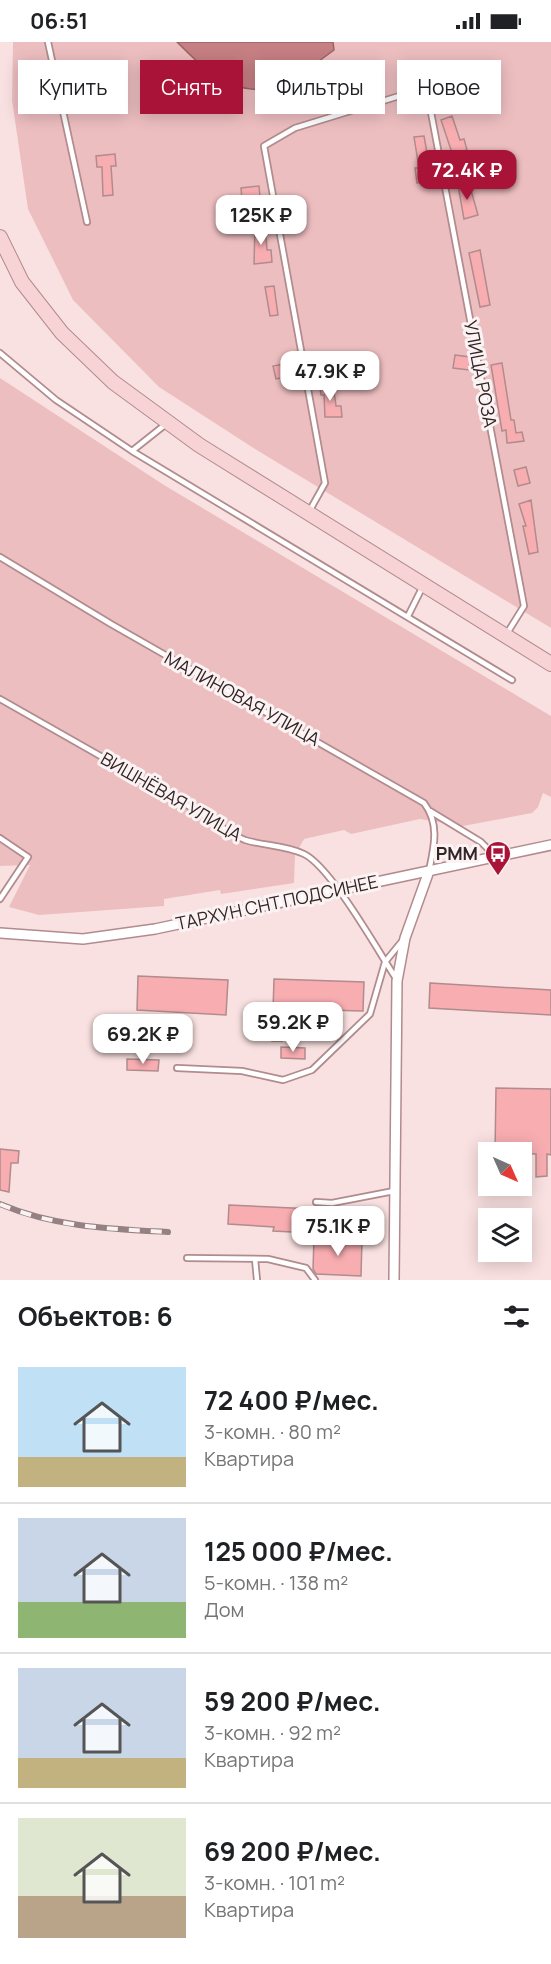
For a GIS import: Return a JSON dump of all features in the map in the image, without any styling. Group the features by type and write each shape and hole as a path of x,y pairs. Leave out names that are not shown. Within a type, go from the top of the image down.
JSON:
{"main road":[{"path":"0,237 22,282 62,333 113,382 167,423 551,664"}],"street":[{"name":"ТАРХУН СНТ ПОДСИНЕЕ","path":"0,933 84,939 155,929 551,845"},
{"path":"394,1280 397,981 405,938 429,871"}],"lane":[{"path":"48,42 87,222"},
{"name":"УЛИЦА РОЗА","path":"309,513 325,483 264,146 295,128 409,93 430,107 524,606 506,636"},
{"path":"0,353 56,400 132,451 512,680"},
{"path":"132,451 167,423"},
{"name":"МАЛИНОВАЯ УЛИЦА","path":"0,557 111,624 424,803 430,811 481,842 496,857"},
{"path":"408,616 424,584"},
{"name":"ВИШНЁВАЯ УЛИЦА","path":"0,699 206,816 232,834 247,840 288,847 304,854 339,890 397,981"},
{"path":"429,871 435,843 434,822 430,811"},
{"path":"0,838 28,857 0,899"},
{"path":"177,1068 242,1071 283,1080 312,1070 370,1014 385,962 405,938"},
{"path":"316,1202 332,1203 396,1190"},
{"path":"187,1258 268,1259 306,1268 315,1280"},
{"path":"255,1259 257,1280"}],"shaded area":[{"path":"13,42 551,42 551,628 255,449 159,387 73,300 28,209 12,100"},
{"path":"177,42 333,42 334,50 320,60 255,60 255,90 243,88 243,60 196,60"},
{"path":"0,378 164,485 551,716 551,797 543,793 538,807 532,813 463,826 420,819 351,834 344,830 304,839 295,855 294,883 221,894 220,890 164,899 164,906 39,915 9,907 30,865 0,866"}],"building":[{"path":"452,116 460,140 464,139 467,150 463,151 471,167 459,174 441,120"},
{"path":"424,136 432,181 417,183 415,168 419,168 414,137"},
{"path":"115,154 116,166 111,166 113,195 103,196 102,167 97,167 96,156"},
{"path":"469,183 478,215 464,219 458,185"},
{"path":"259,186 260,197 242,199 241,188"},
{"path":"265,225 267,250 271,250 272,262 254,264 255,226"},
{"path":"480,250 490,305 480,307 469,253"},
{"path":"274,286 278,315 270,316 265,287"},
{"path":"455,355 470,357 469,370 453,368"},
{"path":"289,363 292,376 276,379 273,366"},
{"path":"502,363 511,420 514,420 516,433 522,432 524,441 507,443 506,430 502,431 491,365"},
{"path":"333,384 336,406 341,406 342,417 325,417 324,395 321,395 320,386"},
{"path":"526,467 530,483 518,486 514,470"},
{"path":"531,500 538,552 529,554 523,526 526,526 519,504"},
{"path":"138,976 228,980 226,1015 137,1010"},
{"path":"274,979 364,982 363,1011 284,1009 282,1041 272,1041"},
{"path":"430,983 551,990 551,1015 429,1008"},
{"path":"281,1047 305,1048 305,1059 281,1058"},
{"path":"127,1059 159,1060 158,1071 127,1070"},
{"path":"496,1088 551,1089 551,1155 547,1154 547,1176 536,1177 536,1154 532,1154 532,1142 495,1142"},
{"path":"0,1149 19,1151 18,1163 11,1163 9,1192 0,1190"},
{"path":"229,1205 315,1209 313,1233 273,1231 274,1227 228,1224"},
{"path":"314,1238 362,1240 361,1276 316,1274 313,1269"}],"railway":[{"path":"0,1204 20,1212 62,1222 104,1228 168,1232"}],"place":[{"name":"РММ","path":"498,877"}]}
